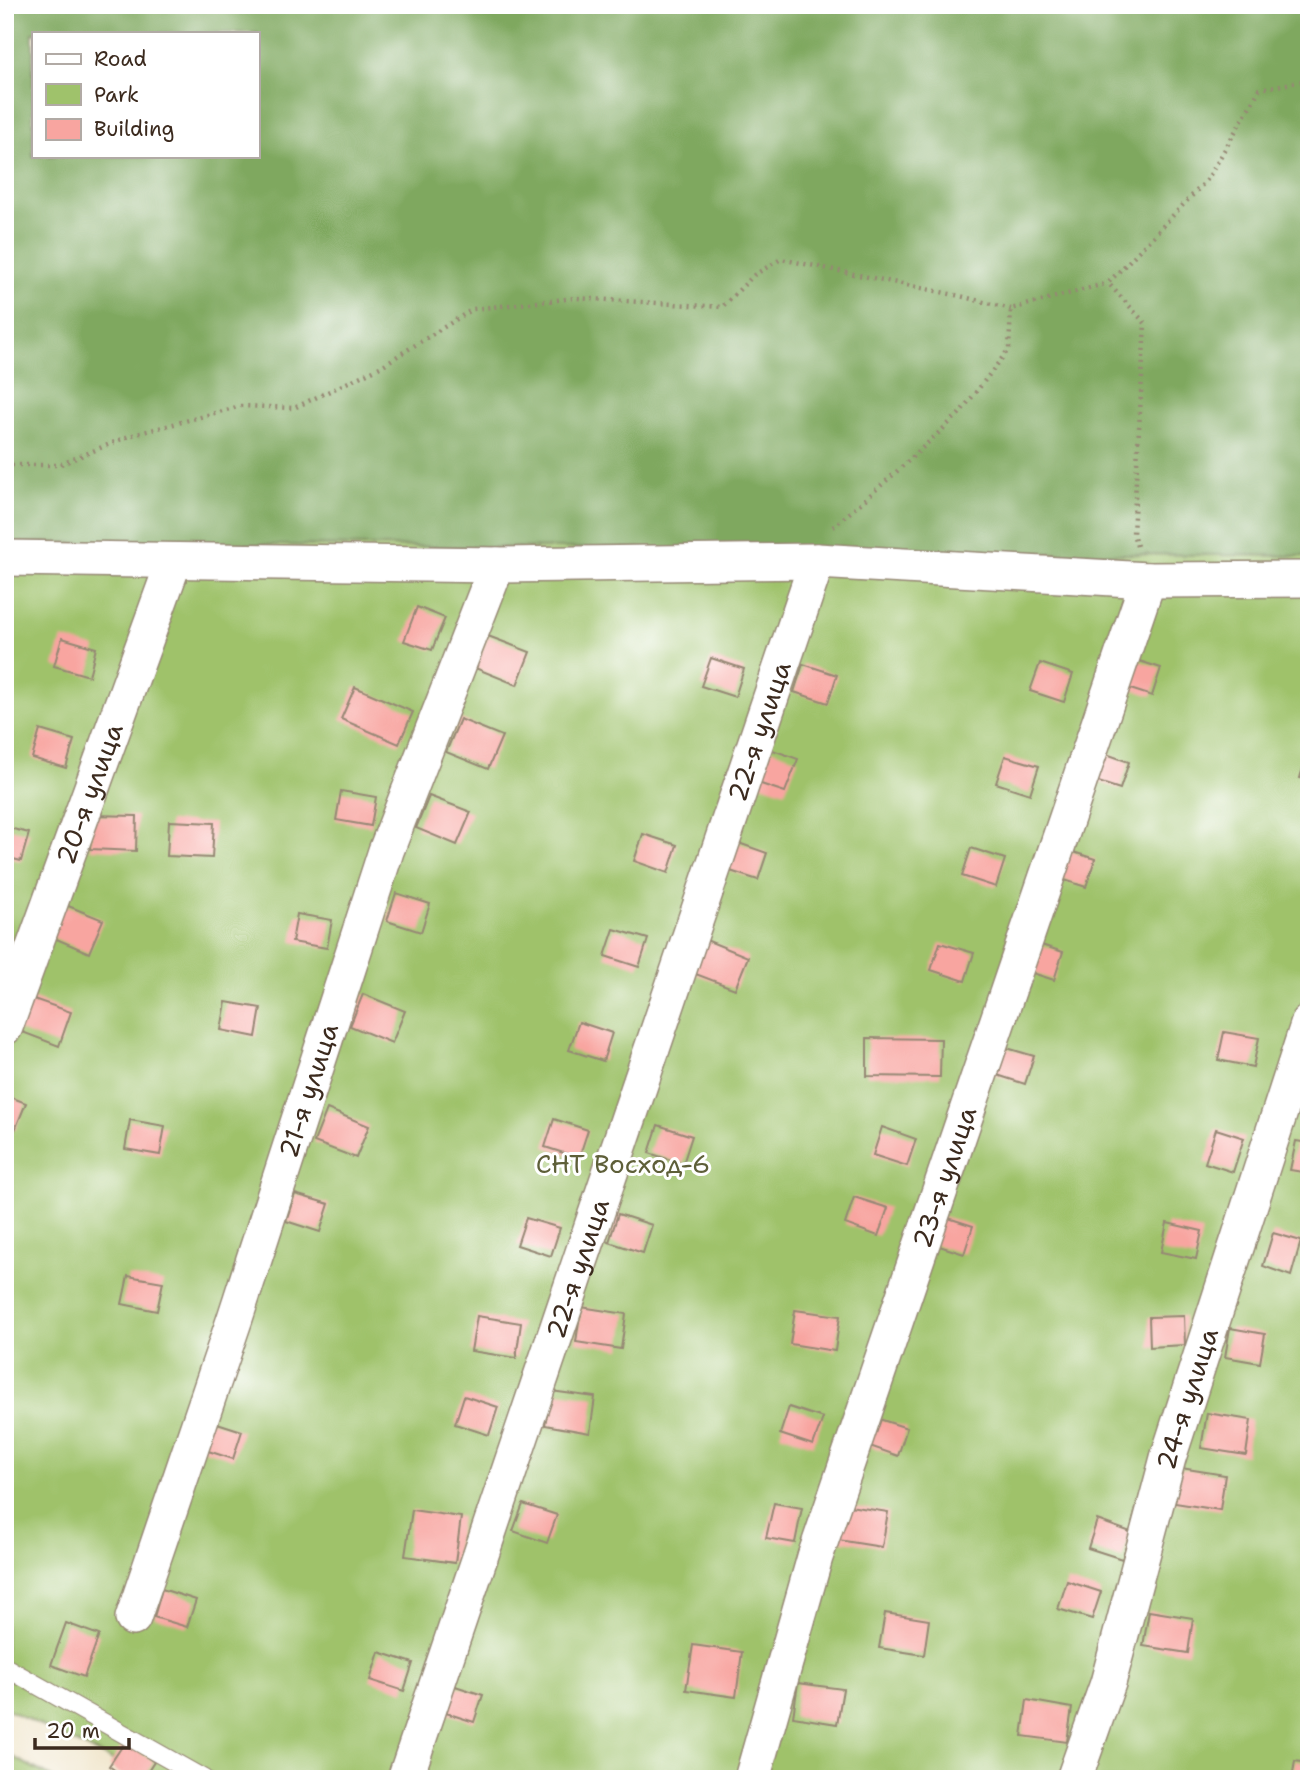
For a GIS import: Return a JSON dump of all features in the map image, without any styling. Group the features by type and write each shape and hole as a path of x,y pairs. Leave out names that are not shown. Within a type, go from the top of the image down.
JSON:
{"street":[{"path":"5,558 497,565 817,561 1148,580 1309,579"},
{"name":"20-я улица","path":"5,1027 174,561"},
{"name":"22-я улица","path":"405,1779 817,561"},
{"name":"21-я улица","path":"133,1618 235,1318 386,851 497,565"},
{"name":"23-я улица","path":"752,1779 815,1556 1148,580"},
{"name":"24-я улица","path":"1074,1779 1108,1683 1168,1458 1309,1022"}],"lane":[{"path":"5,1667 204,1779"}],"path":[{"path":"5,466 59,465 129,436 241,406 294,408 380,367 473,309 576,298 722,307 754,275 780,259 1011,309 1108,283 1206,180 1260,89 1309,80"},
{"path":"1108,283 1145,323 1133,534 1148,580"},
{"path":"817,561 826,534 959,414 1009,348 1011,309"}],"green space":[{"path":"5,5 1309,5 1309,556 5,542"},
{"name":"СНТ Восход-6","path":"5,542 1309,556 1309,1779 150,1779 5,1708"},
{"path":"5,1753 55,1779 5,1779"}],"building":[{"path":"417,607 445,618 432,650 404,641"},
{"path":"488,636 530,652 517,685 475,668"},
{"path":"62,638 96,648 89,676 54,666"},
{"path":"1127,657 1161,668 1152,696 1118,685"},
{"path":"711,658 744,669 735,697 701,686"},
{"path":"1040,663 1073,674 1064,702 1030,691"},
{"path":"803,664 837,675 828,703 794,692"},
{"path":"355,687 413,712 399,744 341,719"},
{"path":"460,719 502,736 488,769 446,752"},
{"path":"40,730 74,740 66,768 32,758"},
{"path":"770,749 798,759 785,792 758,783"},
{"path":"1095,750 1129,762 1120,789 1086,778"},
{"path":"1309,751 1309,780 1300,778"},
{"path":"1005,756 1039,766 1030,794 996,783"},
{"path":"341,791 376,797 371,826 336,820"},
{"path":"429,796 471,812 457,845 416,828"},
{"path":"92,815 137,816 136,851 90,849"},
{"path":"169,821 214,823 212,858 167,856"},
{"path":"5,827 29,833 21,861 5,857"},
{"path":"643,834 677,845 668,873 634,861"},
{"path":"733,841 767,853 758,880 724,869"},
{"path":"971,848 1005,859 996,887 962,876"},
{"path":"1061,848 1095,859 1086,887 1052,876"},
{"path":"396,893 430,904 421,932 387,921"},
{"path":"61,903 103,920 89,953 47,935"},
{"path":"297,914 332,920 327,948 292,942"},
{"path":"614,929 648,939 639,967 605,956"},
{"path":"706,940 748,957 735,989 693,973"},
{"path":"1029,941 1063,952 1054,980 1020,969"},
{"path":"940,943 974,953 965,981 931,970"},
{"path":"363,994 405,1011 392,1043 350,1026"},
{"path":"28,997 71,1012 59,1046 17,1030"},
{"path":"226,1002 261,1008 256,1037 221,1030"},
{"path":"579,1022 612,1033 603,1061 569,1050"},
{"path":"1224,1032 1259,1038 1253,1067 1218,1060"},
{"path":"867,1038 941,1039 940,1077 867,1076"},
{"path":"1000,1046 1034,1056 1025,1084 991,1073"},
{"path":"5,1095 26,1103 15,1130 5,1126"},
{"path":"327,1109 369,1126 356,1158 314,1142"},
{"path":"554,1119 588,1130 579,1158 545,1147"},
{"path":"130,1120 165,1126 160,1155 125,1149"},
{"path":"658,1125 692,1136 683,1164 649,1153"},
{"path":"882,1127 916,1139 907,1166 873,1155"},
{"path":"1216,1129 1244,1138 1233,1172 1205,1163"},
{"path":"1296,1141 1309,1143 1309,1173 1290,1170"},
{"path":"295,1194 329,1204 320,1232 286,1221"},
{"path":"854,1197 888,1208 878,1236 845,1224"},
{"path":"618,1214 652,1225 643,1253 609,1242"},
{"path":"939,1215 973,1226 964,1254 930,1243"},
{"path":"526,1218 560,1228 551,1256 517,1245"},
{"path":"1167,1223 1202,1231 1196,1259 1161,1252"},
{"path":"1273,1233 1301,1241 1291,1276 1263,1266"},
{"path":"128,1276 163,1282 157,1311 122,1304"},
{"path":"581,1307 626,1314 621,1349 576,1342"},
{"path":"795,1310 840,1316 835,1351 790,1344"},
{"path":"477,1316 521,1323 516,1358 471,1351"},
{"path":"1184,1316 1185,1345 1150,1347 1149,1317"},
{"path":"1230,1328 1265,1334 1260,1363 1225,1357"},
{"path":"551,1391 595,1397 590,1433 545,1425"},
{"path":"464,1396 498,1407 489,1435 455,1424"},
{"path":"789,1407 823,1418 813,1445 780,1434"},
{"path":"1207,1413 1251,1420 1246,1455 1201,1448"},
{"path":"873,1417 907,1428 898,1456 864,1444"},
{"path":"208,1420 242,1431 233,1459 199,1448"},
{"path":"1181,1468 1225,1475 1220,1510 1175,1503"},
{"path":"774,1503 802,1508 795,1543 766,1538"},
{"path":"523,1504 557,1515 547,1543 513,1531"},
{"path":"843,1505 888,1512 882,1547 838,1540"},
{"path":"412,1510 461,1517 455,1563 405,1556"},
{"path":"1097,1520 1131,1532 1122,1559 1088,1548"},
{"path":"1067,1581 1101,1592 1092,1619 1058,1609"},
{"path":"162,1589 196,1600 187,1627 154,1617"},
{"path":"1149,1611 1193,1618 1188,1653 1143,1646"},
{"path":"885,1613 929,1620 924,1655 879,1648"},
{"path":"66,1623 99,1635 84,1677 51,1665"},
{"path":"693,1645 742,1652 736,1697 686,1690"},
{"path":"379,1652 413,1663 404,1691 370,1680"},
{"path":"798,1683 843,1689 837,1724 793,1717"},
{"path":"449,1684 483,1695 474,1722 440,1711"},
{"path":"1027,1700 1072,1708 1067,1742 1022,1736"},
{"path":"125,1742 154,1762 143,1779 127,1779 109,1766"},
{"path":"1295,1761 1309,1763 1309,1779 1292,1779"}]}
